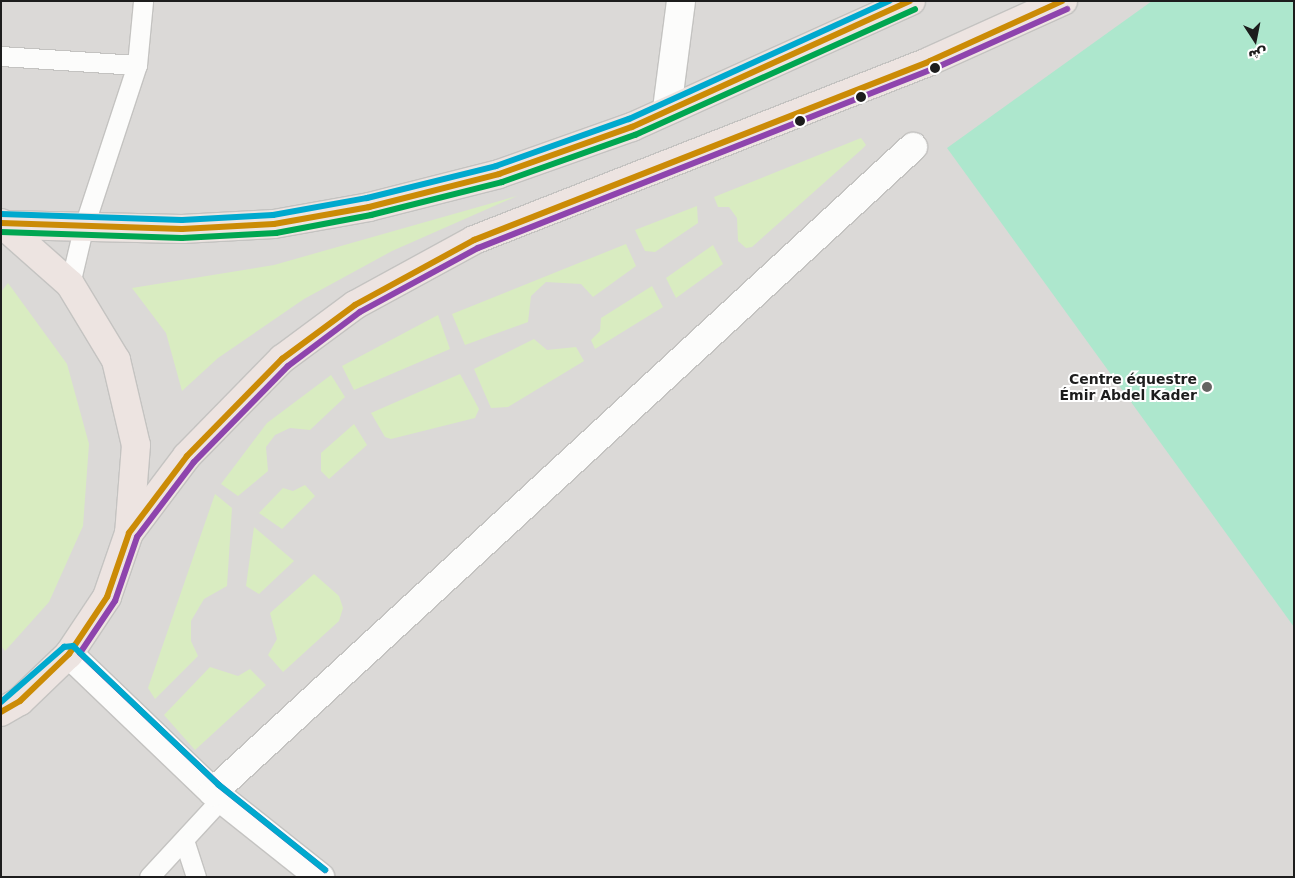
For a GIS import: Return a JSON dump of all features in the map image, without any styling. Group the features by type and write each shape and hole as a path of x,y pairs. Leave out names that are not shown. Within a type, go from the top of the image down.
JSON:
{"highway":[{"path":"3,224 83,229 274,224 369,207 499,174 632,127 667,109 911,1"},
{"path":"129,533 187,456 282,359 355,304 474,240 930,61 1064,1"},
{"path":"1,712 20,701 69,654 107,597 129,533 136,445 116,360 70,284 3,224"}],"street":[{"path":"667,109 681,1"},
{"path":"217,796 913,147"},
{"path":"69,654 217,796 320,877"}],"lane":[{"path":"70,284 83,229 137,65 142,1"},
{"path":"1,56 137,65"},
{"path":"149,877 184,840 217,796"},
{"path":"184,840 196,877"}],"shaded area":[{"path":"1,1 1294,1 1294,877 1,877"}],"green space":[{"name":"Centre équestre Émir Abdel Kader","path":"1152,1 1294,1 1294,627 947,148"},
{"path":"861,138 866,145 861,150 752,247 746,248 738,241 737,218 729,207 718,207 714,197"},
{"path":"517,196 392,251 304,299 218,358 182,391 166,333 132,288 274,265"},
{"path":"697,206 698,223 655,252 645,251 635,230"},
{"path":"626,244 636,266 593,297 581,284 546,282 531,296 528,322 465,345 452,314"},
{"path":"713,245 723,264 676,298 666,278"},
{"path":"8,283 67,364 89,444 83,526 49,602 5,651 1,646 1,292"},
{"path":"652,286 663,307 595,349 591,340 600,331 601,318"},
{"path":"438,315 450,349 354,390 342,366"},
{"path":"534,339 547,350 576,347 584,361 508,407 491,408 474,369"},
{"path":"460,374 479,409 475,418 391,439 385,437 371,413"},
{"path":"331,375 345,397 310,430 290,428 275,435 266,447 268,471 238,496 221,484 267,423"},
{"path":"354,424 367,445 329,479 321,471 321,453"},
{"path":"305,485 315,496 282,529 259,513 283,488 293,491"},
{"path":"215,494 232,508 227,586 204,599 191,621 191,641 198,656 155,699 148,688"},
{"path":"254,527 294,561 259,594 246,586"},
{"path":"314,574 339,596 343,608 339,621 283,672 268,655 277,639 270,613"},
{"path":"210,667 238,676 250,669 266,685 195,750 164,715"}],"transit line":[{"path":"1,214 182,220 273,215 367,198 496,166 629,119 889,1"},
{"path":"1,223 182,229 274,224 369,207 499,174 632,127 910,1"},
{"path":"1,712 20,701 69,654 107,597 129,533 187,456 282,359 355,305 474,240 930,61 1062,1"},
{"path":"1,232 182,238 276,233 371,215 502,182 635,135 915,9"},
{"path":"325,870 219,785 80,653 115,601 137,537 194,462 288,366 360,312 478,248 933,69 1067,9"},
{"path":"1,702 64,647 73,646 219,785 325,870"}],"place":[{"name":"Centre équestre Émir Abdel Kader","path":"1207,387"}]}
